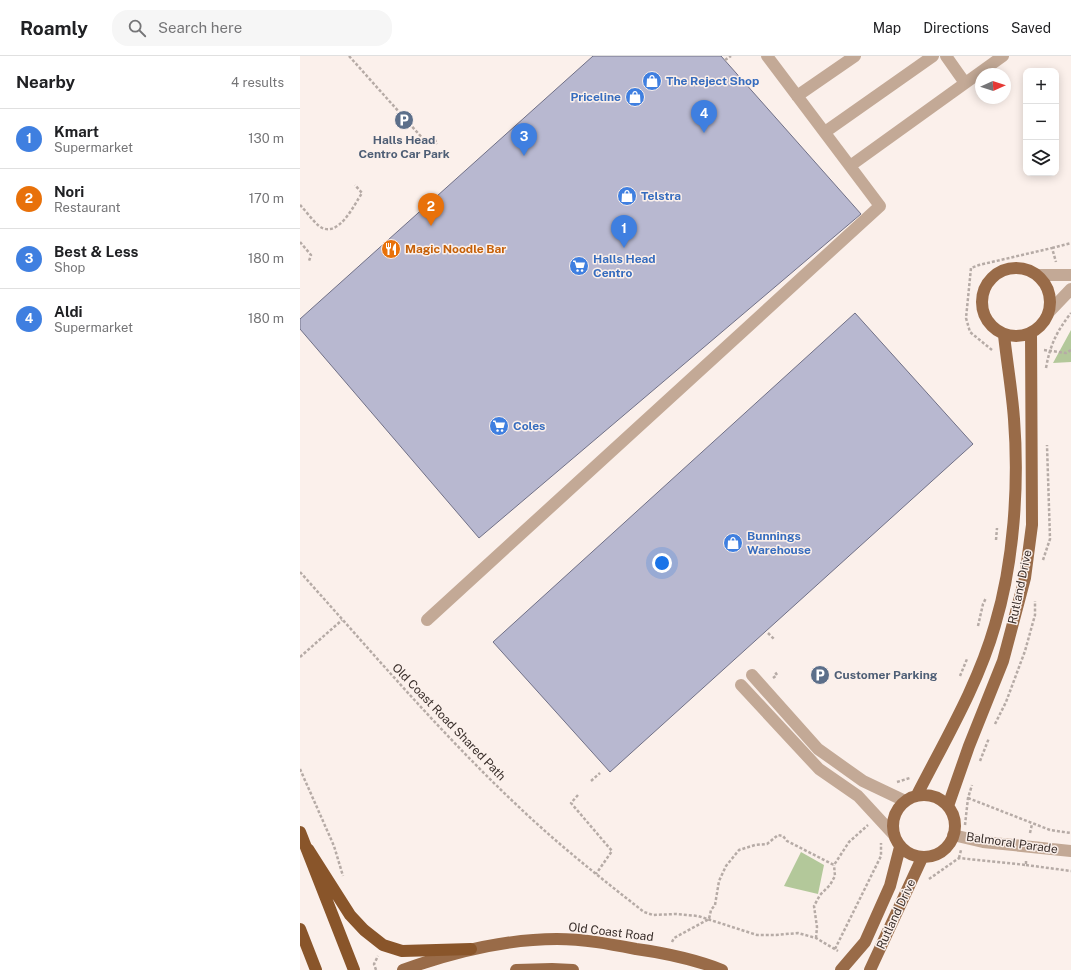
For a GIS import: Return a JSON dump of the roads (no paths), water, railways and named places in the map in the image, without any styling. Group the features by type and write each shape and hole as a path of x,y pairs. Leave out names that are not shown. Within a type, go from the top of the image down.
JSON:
{"highway":[{"path":"300,832 308,849 354,970"},
{"path":"308,849 350,915 364,930 383,945 402,951 471,949"},
{"path":"300,929 316,970"}],"main road":[{"path":"1013,267 1026,269 1038,275 1047,286 1050,299 1049,312 1042,324 1031,333 1018,337 1004,335 992,328 984,317 981,304 983,290 990,279 1000,270 1013,267"},
{"name":"Rutland Drive","path":"948,806 969,746 1003,661 1025,578 1032,525 1031,333"},
{"name":"Rutland Drive","path":"917,795 972,687 995,626 1010,561 1015,488 1014,419 1004,335"},
{"path":"917,795 928,795 939,799 948,806 954,816 955,828 952,840 945,850 934,856 922,858 910,855 900,847 894,836 892,822 896,810 905,801 917,795"},
{"name":"Rutland Drive","path":"841,970 864,942 881,908 890,886 900,847"},
{"name":"Rutland Drive","path":"870,970 922,858"},
{"name":"Old Coast Road","path":"402,970 471,949 521,941 558,939 595,942 669,954 722,970"},
{"path":"516,970 573,970"}],"street":[{"path":"797,96 855,56"},
{"path":"824,132 933,56"},
{"path":"946,56 965,84"},
{"path":"850,166 1003,56"},
{"path":"426,620 880,206 797,96 774,58"},
{"path":"1038,275 1066,275"},
{"path":"1049,312 1071,289"},
{"path":"752,675 818,749 863,781 905,801"},
{"path":"741,685 819,769 858,796 894,836"},
{"name":"Balmoral Parade","path":"954,835 983,842 1071,851"}],"place":[{"name":"The Reject Shop","path":"652,81"},
{"name":"Priceline","path":"635,97"},
{"name":"Halls Head Centro Car Park","path":"404,120"},
{"name":"Aldi","path":"704,133"},
{"name":"Best & Less","path":"524,156"},
{"name":"Telstra","path":"627,196"},
{"name":"Nori","path":"431,226"},
{"name":"Kmart","path":"624,248"},
{"name":"Magic Noodle Bar","path":"391,249"},
{"name":"Halls Head Centro","path":"579,266"},
{"name":"Coles","path":"499,426"},
{"name":"Bunnings Warehouse","path":"733,543"},
{"name":"Customer Parking","path":"820,675"}]}
